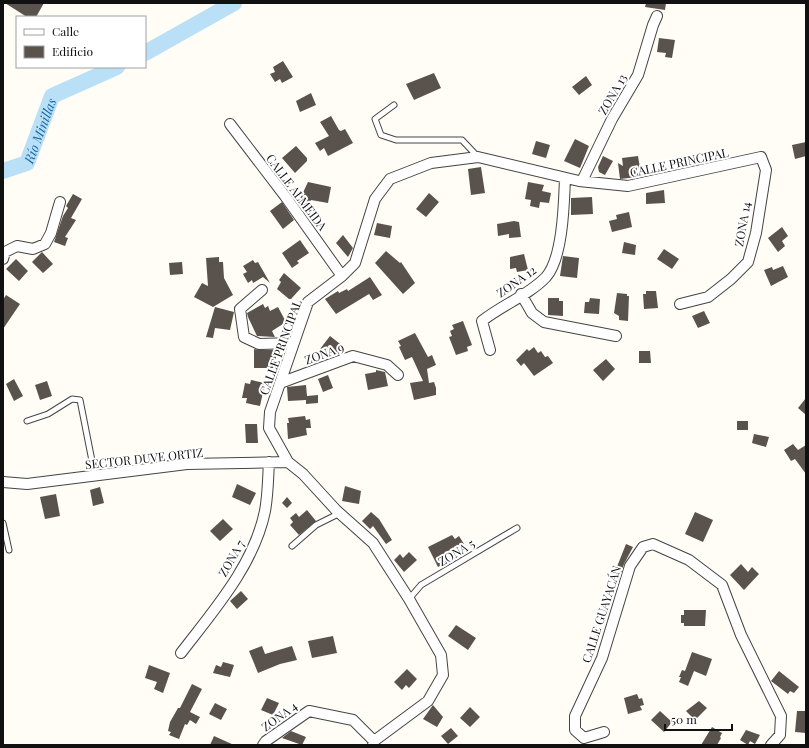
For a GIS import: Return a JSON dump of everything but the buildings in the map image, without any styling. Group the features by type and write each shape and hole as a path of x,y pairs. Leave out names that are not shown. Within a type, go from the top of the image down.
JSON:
{"street":[{"name":"ZONA 13","path":"582,181 612,119 638,75 657,16"},
{"name":"CALLE ALMEIDA","path":"230,124 286,196 342,276"},
{"name":"CALLE PRINCIPAL","path":"374,743 428,701 443,675 441,655 409,599 373,543 340,513 303,474 288,462 269,428 270,412 308,302 342,276 354,262 375,199 390,179 430,163 478,156 565,178 628,186 761,157"},
{"name":"ZONA 14","path":"680,304 708,297 731,279 748,262 756,233 766,170 761,157"},
{"name":"ZONA 12","path":"490,350 482,321 546,276 555,259 562,222 565,178"},
{"path":"3,259 5,252 17,246 33,249 45,244 51,233 60,202"},
{"path":"262,290 240,309 244,336 259,344 294,343"},
{"path":"521,294 532,314 544,322 616,336"},
{"name":"ZONA 9","path":"280,383 353,356 387,365 398,375"},
{"name":"ZONA 7","path":"181,653 226,594 255,545 265,511 269,462"},
{"name":"SECTOR DUVE ORTIZ","path":"3,482 27,484 187,464 288,462"},
{"name":"CALLE GUAYACÁN","path":"604,732 584,738 575,730 575,716 602,658 630,566 643,547 653,544 689,560 722,585 741,635 781,716 780,735 771,745"},
{"name":"ZONA 4","path":"263,745 266,741 308,711 353,720 374,743"}],"lane":[{"path":"394,105 375,119 381,135 396,140 462,140 478,156"},
{"path":"27,421 48,414 72,399 80,400 95,476"},
{"path":"292,546 316,525 340,513"},
{"path":"3,523 9,550"},
{"name":"ZONA 5","path":"409,599 421,585 517,528"}],"waterway":[{"name":"Río Minillas","path":"146,52 234,3"},
{"name":"Río Minillas","path":"3,171 27,163 52,96 115,68"}]}
